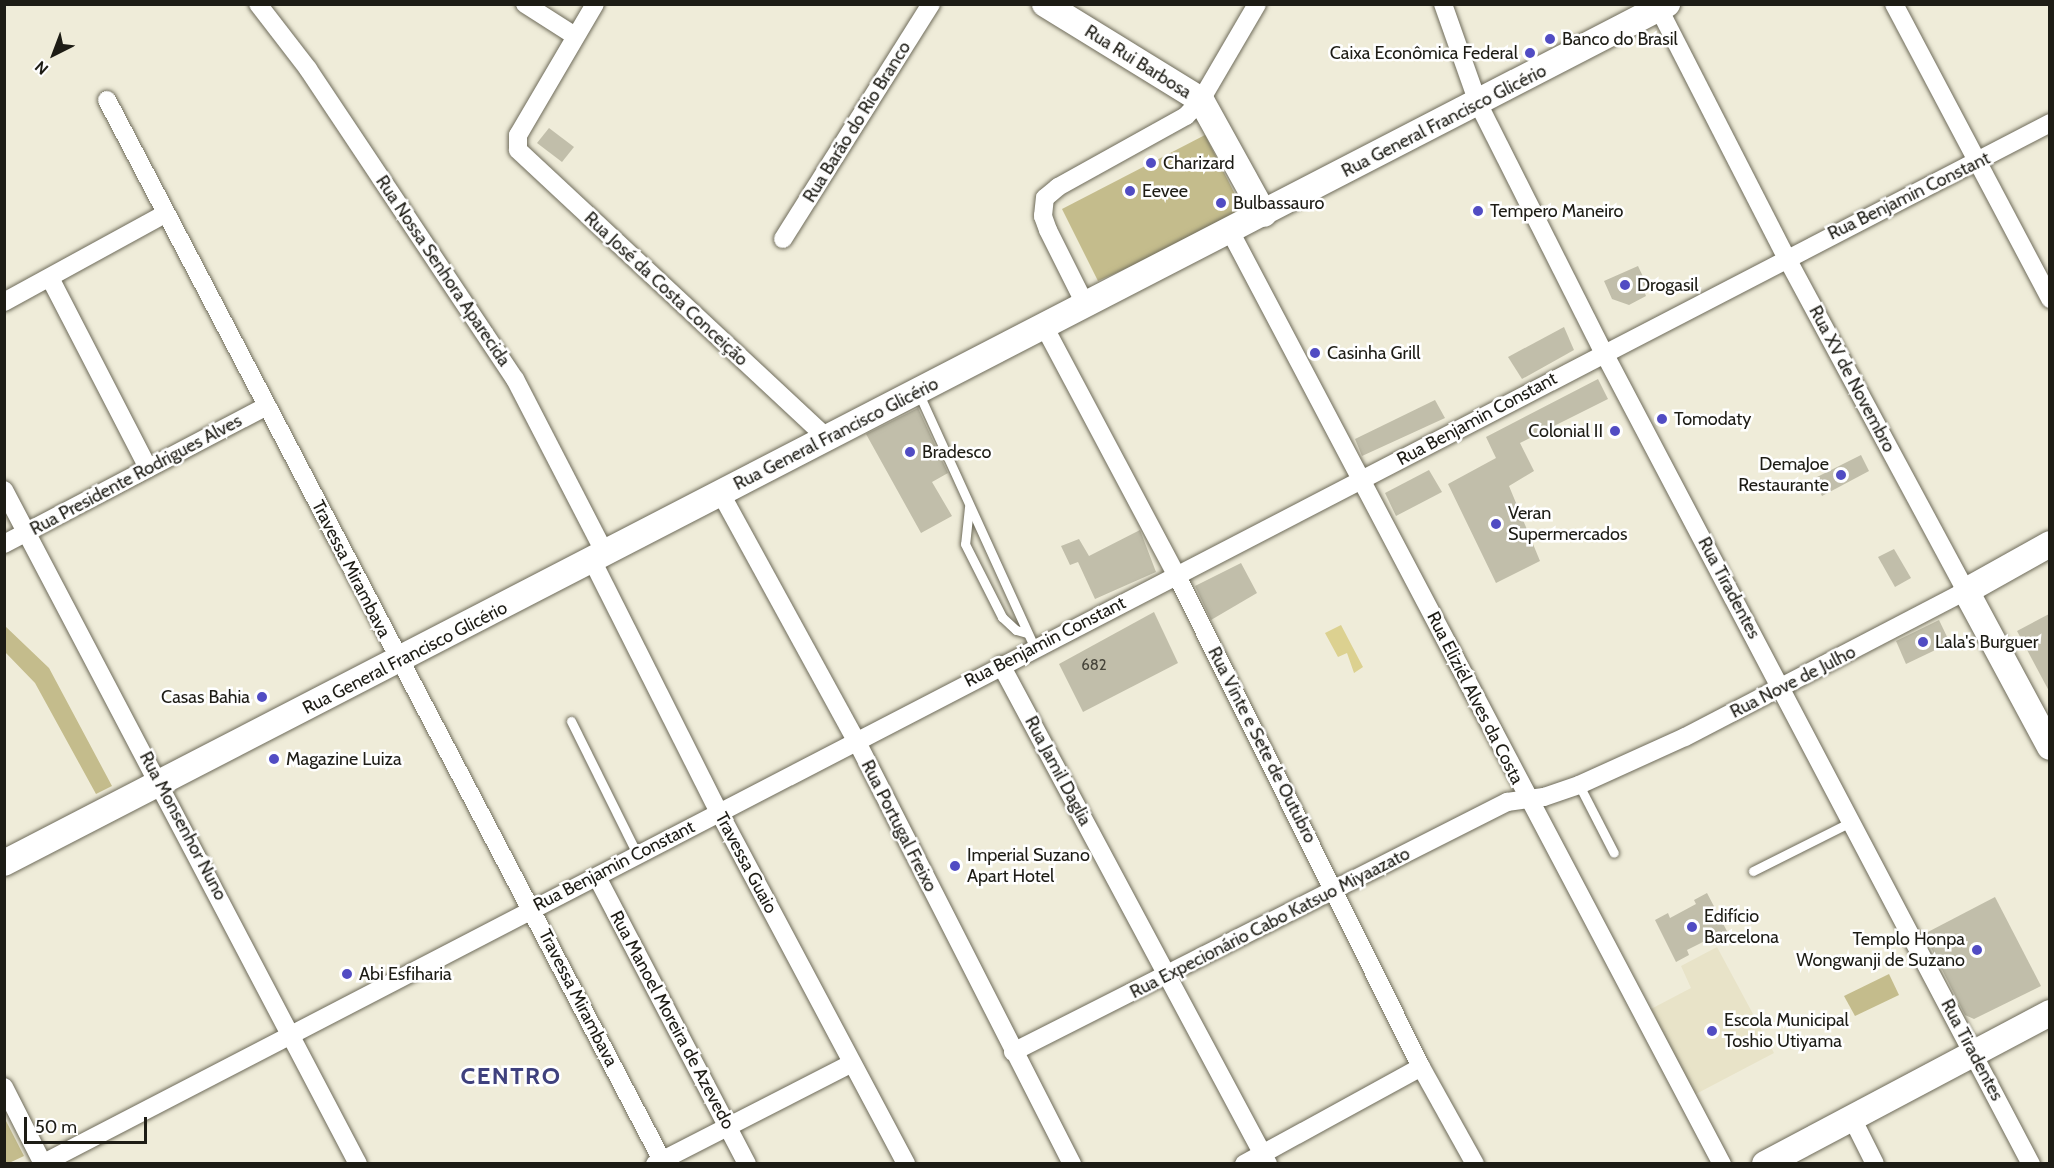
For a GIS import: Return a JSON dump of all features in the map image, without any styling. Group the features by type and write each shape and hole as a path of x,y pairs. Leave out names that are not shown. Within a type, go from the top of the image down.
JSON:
{"main road":[{"name":"Rua Rui Barbosa","path":"1045,4 1201,100"},
{"name":"Rua General Francisco Glicério","path":"4,863 400,662 720,492 1045,328 1085,304 1663,7"},
{"path":"1201,100 1263,214"},
{"name":"Rua Nove de Julho","path":"1966,591 2049,544"},
{"name":"Rua XV de Novembro","path":"1966,591 2049,747"},
{"path":"1765,1164 2049,1013"}],"street":[{"name":"Rua Nossa Senhora Aparecida","path":"258,4 308,69 515,379 599,556"},
{"path":"525,4 575,36 595,4"},
{"name":"Rua Barão do Rio Branco","path":"783,239 931,4"},
{"path":"1085,304 1046,223 1045,198 1058,187 1173,124 1201,100 1257,4"},
{"name":"Rua Tiradentes","path":"1443,4 1478,103 1603,351 1783,688 2031,1164"},
{"path":"1894,4 2049,298"},
{"name":"Rua XV de Novembro","path":"1663,7 1786,257 1966,591"},
{"name":"Rua José da Costa Conceição","path":"575,36 518,135 515,143 524,159 827,438"},
{"name":"Travessa Mirambava","path":"107,100 400,662 532,908 660,1162"},
{"name":"Rua Benjamin Constant","path":"43,1163 1001,665 1031,640 1176,574 1786,257 1978,163 2049,123"},
{"path":"4,302 165,214"},
{"name":"Rua Eliziél Alves da Costa","path":"1230,231 1722,1164"},
{"path":"50,278 148,468"},
{"name":"Rua Vinte e Sete de Outubro","path":"1045,328 1176,574 1336,890 1421,1067 1475,1164"},
{"name":"Rua Presidente Rodrigues Alves","path":"4,544 267,406"},
{"name":"Rua Monsenhor Nuno","path":"4,490 292,1032 358,1164"},
{"name":"Rua Portugal Freixo","path":"720,492 856,740 1072,1164"},
{"name":"Travessa Guaio","path":"599,556 719,812 906,1164"},
{"name":"Rua Nove de Julho","path":"1527,798 1544,797 1580,785 1783,688 1966,591"},
{"name":"Rua Jamil Daglia","path":"1001,665 1265,1159"},
{"name":"Rua Expecionário Cabo Katsuo Miyaazato","path":"1013,1052 1168,976 1507,802 1527,798"},
{"name":"Rua Manoel Moreira de Azevedo","path":"597,877 747,1164"},
{"path":"660,1162 852,1063"},
{"path":"1244,1164 1265,1159 1421,1067"},
{"path":"4,1087 43,1163"},
{"path":"1852,1118 1875,1164"}],"lane":[{"path":"918,393 1031,640"},
{"path":"969,506 965,544 1002,617 1031,640"},
{"path":"571,721 637,854"},
{"path":"1580,785 1614,853"},
{"path":"1753,872 1852,821"}],"shaded area":[{"path":"1205,135 1243,210 1212,230 1098,281 1062,209"},
{"path":"4,625 49,668 112,786 96,794 35,683 5,652"},
{"path":"1341,625 1363,667 1354,673 1347,653 1338,657 1325,633"},
{"name":"Escola Municipal Toshio Utiyama","path":"1717,947 1774,1053 1694,1095 1651,1009 1691,988 1681,966"},
{"path":"1889,974 1899,995 1855,1016 1844,996"},
{"path":"4,1117 24,1156 9,1163 5,1163"}],"building":[{"path":"549,128 574,147 562,162 537,143"},
{"name":"Drogasil","path":"1638,266 1647,285 1642,286 1646,296 1629,305 1612,299 1604,281"},
{"path":"1564,327 1574,350 1522,379 1508,357"},
{"name":"Veran Supermercados","path":"1598,379 1608,399 1520,443 1534,471 1509,486 1540,561 1496,583 1448,484 1496,458 1486,437"},
{"path":"1435,400 1445,418 1362,456 1355,439"},
{"name":"Bradesco","path":"918,408 948,473 932,482 952,516 921,533 866,434"},
{"name":"DemaJoe Restaurante","path":"1861,455 1869,471 1822,496 1813,479"},
{"path":"1429,470 1442,492 1396,516 1385,493"},
{"path":"1140,530 1156,572 1095,599 1078,562 1070,565 1061,546 1079,539 1089,556"},
{"path":"1894,549 1911,578 1895,587 1878,557"},
{"path":"1241,563 1257,593 1211,620 1195,586"},
{"path":"1154,612 1178,663 1083,712 1059,664"},
{"path":"2049,614 2049,691 2017,631"},
{"name":"Lala's Burguer","path":"1939,620 1950,643 1906,664 1896,641"},
{"name":"Edifício Barcelona","path":"1707,893 1729,935 1716,941 1713,937 1687,950 1689,955 1676,962 1655,920 1668,913 1670,918 1696,904 1694,900"},
{"name":"Templo Honpa Wongwanji de Suzano","path":"1995,897 2041,986 1974,1019 1965,1015 1924,934"}],"place":[{"name":"Banco do Brasil","path":"1550,39"},
{"name":"Caixa Econômica Federal","path":"1530,53"},
{"name":"Charizard","path":"1151,163"},
{"name":"Eevee","path":"1130,191"},
{"name":"Bulbassauro","path":"1221,203"},
{"name":"Tempero Maneiro","path":"1478,211"},
{"name":"Drogasil","path":"1625,285"},
{"name":"Casinha Grill","path":"1315,353"},
{"name":"Tomodaty","path":"1662,419"},
{"name":"Colonial II","path":"1615,431"},
{"name":"Bradesco","path":"910,452"},
{"name":"DemaJoe Restaurante","path":"1841,475"},
{"name":"Veran Supermercados","path":"1496,524"},
{"name":"Lala's Burguer","path":"1923,642"},
{"name":"Casas Bahia","path":"262,697"},
{"name":"Magazine Luiza","path":"274,759"},
{"name":"Imperial Suzano Apart Hotel","path":"955,866"},
{"name":"Edifício Barcelona","path":"1692,927"},
{"name":"Templo Honpa Wongwanji de Suzano","path":"1977,950"},
{"name":"Abi Esfiharia","path":"347,974"},
{"name":"Escola Municipal Toshio Utiyama","path":"1712,1031"}],"district":[{"name":"CENTRO","path":"511,1076"}]}
